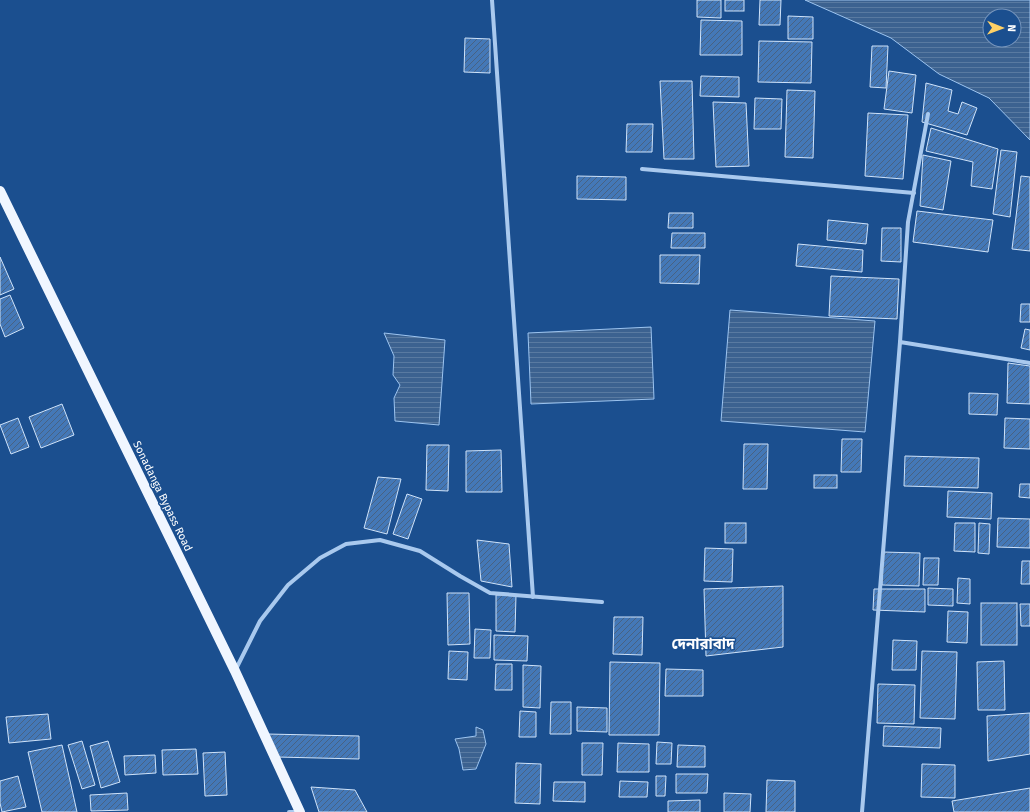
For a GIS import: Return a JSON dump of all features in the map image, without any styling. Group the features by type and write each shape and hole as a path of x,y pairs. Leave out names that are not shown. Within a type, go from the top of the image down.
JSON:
{"main road":[{"name":"Sonadanga Bypass Road","path":"0,191 235,671 300,812"}],"street":[{"path":"492,0 533,597"},
{"path":"862,812 900,342 908,222 928,114"},
{"path":"642,170 914,192"},
{"path":"900,342 1030,363"},
{"path":"235,671 260,621 288,585 320,558 346,544 380,540 420,551 490,593 602,602"},
{"path":"288,812 300,812"}],"water":[{"path":"805,0 1030,0 1030,140 989,98 939,74 891,38"},
{"path":"730,310 875,321 865,432 721,421"},
{"path":"651,327 654,399 531,404 528,333"},
{"path":"384,333 445,340 439,425 395,421 394,398 400,385 393,375 394,356"},
{"path":"476,727 483,730 486,744 476,769 463,770 459,749 455,739 476,736"}],"building":[{"path":"697,0 721,0 721,18 697,17"},
{"path":"725,0 744,0 744,11 725,11"},
{"path":"760,0 781,0 780,25 759,25"},
{"path":"788,16 813,17 813,39 788,39"},
{"path":"701,20 742,21 742,55 700,55"},
{"path":"465,38 490,39 490,73 464,72"},
{"path":"759,41 812,42 811,83 758,82"},
{"path":"872,46 888,46 886,88 870,87"},
{"path":"889,71 916,75 912,113 884,109"},
{"path":"701,76 739,77 739,97 700,96"},
{"path":"660,81 692,81 694,159 664,159"},
{"path":"926,83 952,90 948,111 958,114 962,102 977,108 967,135 922,122"},
{"path":"787,90 815,91 813,158 785,157"},
{"path":"755,98 782,99 781,129 754,129"},
{"path":"713,102 746,103 749,166 716,167"},
{"path":"868,113 908,115 903,179 865,176"},
{"path":"627,124 653,124 652,152 626,152"},
{"path":"931,128 998,149 992,189 971,186 973,162 926,151"},
{"path":"1001,150 1017,152 1010,217 993,214"},
{"path":"923,155 951,161 943,210 920,206"},
{"path":"577,176 626,177 626,200 577,199"},
{"path":"1021,176 1030,177 1030,251 1012,249"},
{"path":"917,211 993,220 988,252 913,242"},
{"path":"669,213 693,213 693,228 668,228"},
{"path":"828,220 868,224 866,244 827,240"},
{"path":"882,228 901,228 901,262 881,261"},
{"path":"672,233 705,233 705,248 671,248"},
{"path":"798,244 863,250 862,272 796,266"},
{"path":"660,255 700,255 699,284 660,283"},
{"path":"0,257 14,289 0,295"},
{"path":"831,276 899,279 897,319 829,316"},
{"path":"10,295 24,328 5,337 0,324 0,299"},
{"path":"1021,304 1030,304 1030,322 1020,322"},
{"path":"1025,329 1030,330 1030,350 1021,348"},
{"path":"1008,363 1030,366 1030,404 1007,403"},
{"path":"969,393 998,394 997,415 969,414"},
{"path":"62,404 74,435 41,448 29,417"},
{"path":"18,418 29,447 11,454 0,425"},
{"path":"1005,418 1030,419 1030,449 1004,448"},
{"path":"842,439 862,439 861,472 841,472"},
{"path":"744,444 768,444 767,489 743,489"},
{"path":"427,445 449,445 448,491 426,490"},
{"path":"501,450 502,492 466,492 466,451"},
{"path":"905,456 979,458 978,488 904,486"},
{"path":"814,475 837,475 837,488 814,488"},
{"path":"378,477 401,479 387,534 364,528"},
{"path":"1020,484 1030,484 1030,498 1019,497"},
{"path":"948,491 992,493 991,519 947,517"},
{"path":"407,494 422,499 408,539 393,534"},
{"path":"998,518 1030,519 1030,548 997,547"},
{"path":"725,523 746,523 746,543 725,543"},
{"path":"955,523 975,523 975,552 954,551"},
{"path":"979,523 990,524 989,554 978,553"},
{"path":"477,540 509,544 512,587 481,581"},
{"path":"705,548 733,549 732,582 704,581"},
{"path":"883,552 920,553 919,586 882,585"},
{"path":"924,558 939,558 938,585 923,585"},
{"path":"1022,561 1030,561 1030,584 1021,584"},
{"path":"958,578 970,579 970,604 957,603"},
{"path":"783,586 783,647 706,656 704,589"},
{"path":"928,588 953,589 953,606 928,605"},
{"path":"874,589 925,589 925,612 873,610"},
{"path":"447,593 469,593 470,644 448,645"},
{"path":"496,595 516,595 515,632 496,631"},
{"path":"981,603 1017,603 1017,645 981,645"},
{"path":"1020,604 1030,604 1030,626 1021,626"},
{"path":"948,611 968,612 967,643 947,642"},
{"path":"614,617 643,617 642,655 613,654"},
{"path":"475,629 491,630 490,658 474,658"},
{"path":"494,635 528,636 527,661 494,660"},
{"path":"893,640 917,641 916,670 892,670"},
{"path":"449,651 468,652 467,680 448,679"},
{"path":"922,651 957,652 955,719 920,718"},
{"path":"1004,661 1005,710 978,710 977,662"},
{"path":"610,662 660,663 659,735 609,735"},
{"path":"496,664 512,664 512,690 495,690"},
{"path":"523,665 541,666 540,708 523,707"},
{"path":"666,669 703,670 703,696 665,696"},
{"path":"878,684 915,685 914,724 877,723"},
{"path":"551,702 571,702 571,734 550,734"},
{"path":"577,707 607,708 607,732 577,731"},
{"path":"520,711 536,712 536,737 519,737"},
{"path":"1030,713 1030,754 988,761 987,716"},
{"path":"48,714 51,739 9,743 6,717"},
{"path":"884,726 941,728 940,748 883,746"},
{"path":"267,734 359,736 359,759 277,757"},
{"path":"82,741 95,785 82,789 68,745"},
{"path":"108,741 120,782 101,788 90,746"},
{"path":"657,742 672,743 671,764 656,764"},
{"path":"582,743 603,743 602,775 582,775"},
{"path":"618,743 649,744 649,772 617,772"},
{"path":"62,745 77,812 42,812 28,752"},
{"path":"678,745 705,746 705,767 677,767"},
{"path":"196,749 198,774 163,775 162,750"},
{"path":"225,752 227,795 205,796 203,753"},
{"path":"155,755 156,773 125,775 124,756"},
{"path":"516,763 541,764 540,804 515,803"},
{"path":"922,764 955,765 955,798 921,797"},
{"path":"676,774 708,774 707,793 676,793"},
{"path":"18,776 26,807 2,812 0,803 0,781"},
{"path":"656,776 666,776 665,796 656,796"},
{"path":"767,780 795,781 795,812 766,812"},
{"path":"620,781 648,782 647,797 619,797"},
{"path":"554,782 585,782 585,802 553,801"},
{"path":"311,787 355,790 367,812 319,812"},
{"path":"1030,788 1030,812 954,812 952,801"},
{"path":"127,793 128,810 91,811 90,795"},
{"path":"724,793 751,794 750,812 724,812"},
{"path":"700,800 700,812 668,812 668,801"}],"district":[{"name":"দেনারাবাদ","path":"703,644"}]}
